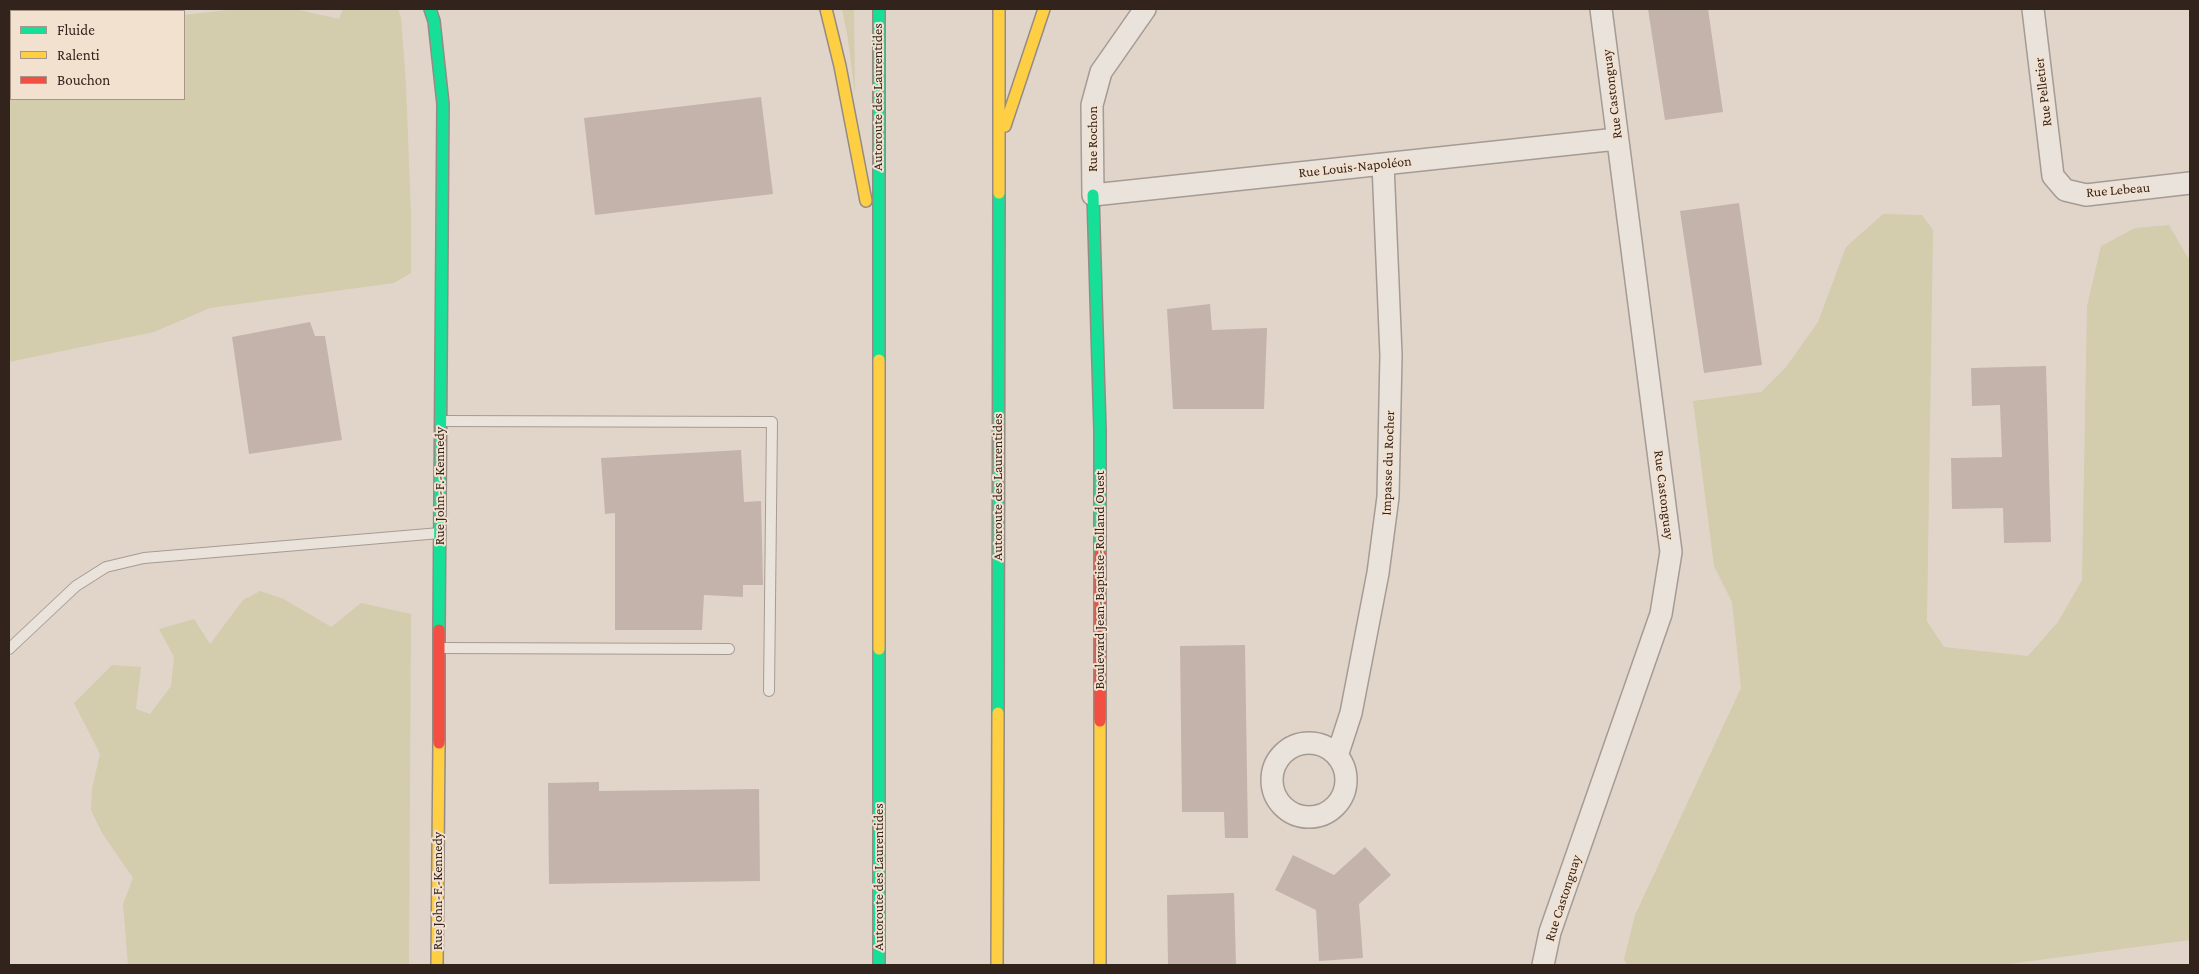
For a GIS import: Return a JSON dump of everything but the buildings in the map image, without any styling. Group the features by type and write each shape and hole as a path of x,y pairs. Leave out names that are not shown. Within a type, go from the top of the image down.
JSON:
{"main road":[{"name":"Rue John-F.-Kennedy","path":"430,9 434,21 442,104 437,965"},
{"path":"826,9 840,66 878,261"},
{"name":"Autoroute des Laurentides","path":"879,9 879,965"},
{"name":"Autoroute des Laurentides","path":"997,965 999,9"},
{"path":"998,149 1044,9"},
{"name":"Boulevard Jean-Baptiste-Rolland Ouest","path":"1093,195 1100,431 1100,965"}],"street":[{"name":"Rue Rochon","path":"1093,195 1092,105 1101,72 1145,9"},
{"name":"Rue Castonguay","path":"1543,965 1550,932 1661,614 1671,552 1601,9"},
{"name":"Rue Pelletier","path":"2033,9 2053,176"},
{"name":"Rue Louis-Napoléon","path":"1093,195 1617,139"},
{"name":"Impasse du Rocher","path":"1337,756 1351,714 1378,573 1388,497 1391,355 1382,164"},
{"name":"Rue Lebeau","path":"2053,176 2065,190 2086,195 2190,183"}],"lane":[{"path":"440,421 772,422 769,691"},
{"path":"9,649 76,586 106,567 144,558 440,532"},
{"path":"439,648 729,649"}],"shaded area":[{"path":"9,9 50,10 10,10 10,100 185,100 185,15 237,9 295,9 339,19 343,9 398,9 401,17 406,84 411,215 411,273 394,283 210,308 154,332 9,362"},
{"path":"842,9 854,9 855,95 848,39"},
{"path":"1883,214 1922,215 1933,230 1927,621 1944,647 2028,656 2058,622 2082,580 2087,306 2101,246 2135,228 2169,225 2190,261 2190,940 2001,965 1627,965 1624,959 1635,915 1741,688 1732,602 1714,566 1693,401 1761,392 1786,367 1818,322 1846,247"},
{"path":"260,591 284,599 331,627 361,603 411,614 409,965 128,965 123,904 133,878 102,833 91,810 92,789 100,754 74,703 112,665 141,667 136,709 150,714 171,686 174,657 159,629 194,619 210,644 243,600"}],"traffic: fast":[{"path":"430,9 434,21 443,104 439,630"},
{"path":"879,9 879,360"},
{"path":"998,713 999,193"},
{"path":"1093,195 1100,431 1100,554"},
{"path":"879,649 879,965"}],"traffic: slow":[{"path":"826,9 840,66 866,201"},
{"path":"999,9 999,193"},
{"path":"1005,126 1044,9"},
{"path":"879,360 879,649"},
{"path":"997,965 998,713"},
{"path":"1100,721 1100,965"},
{"path":"437,965 439,743"}],"traffic: jam":[{"path":"1100,554 1100,721"},
{"path":"439,630 439,743"}]}
